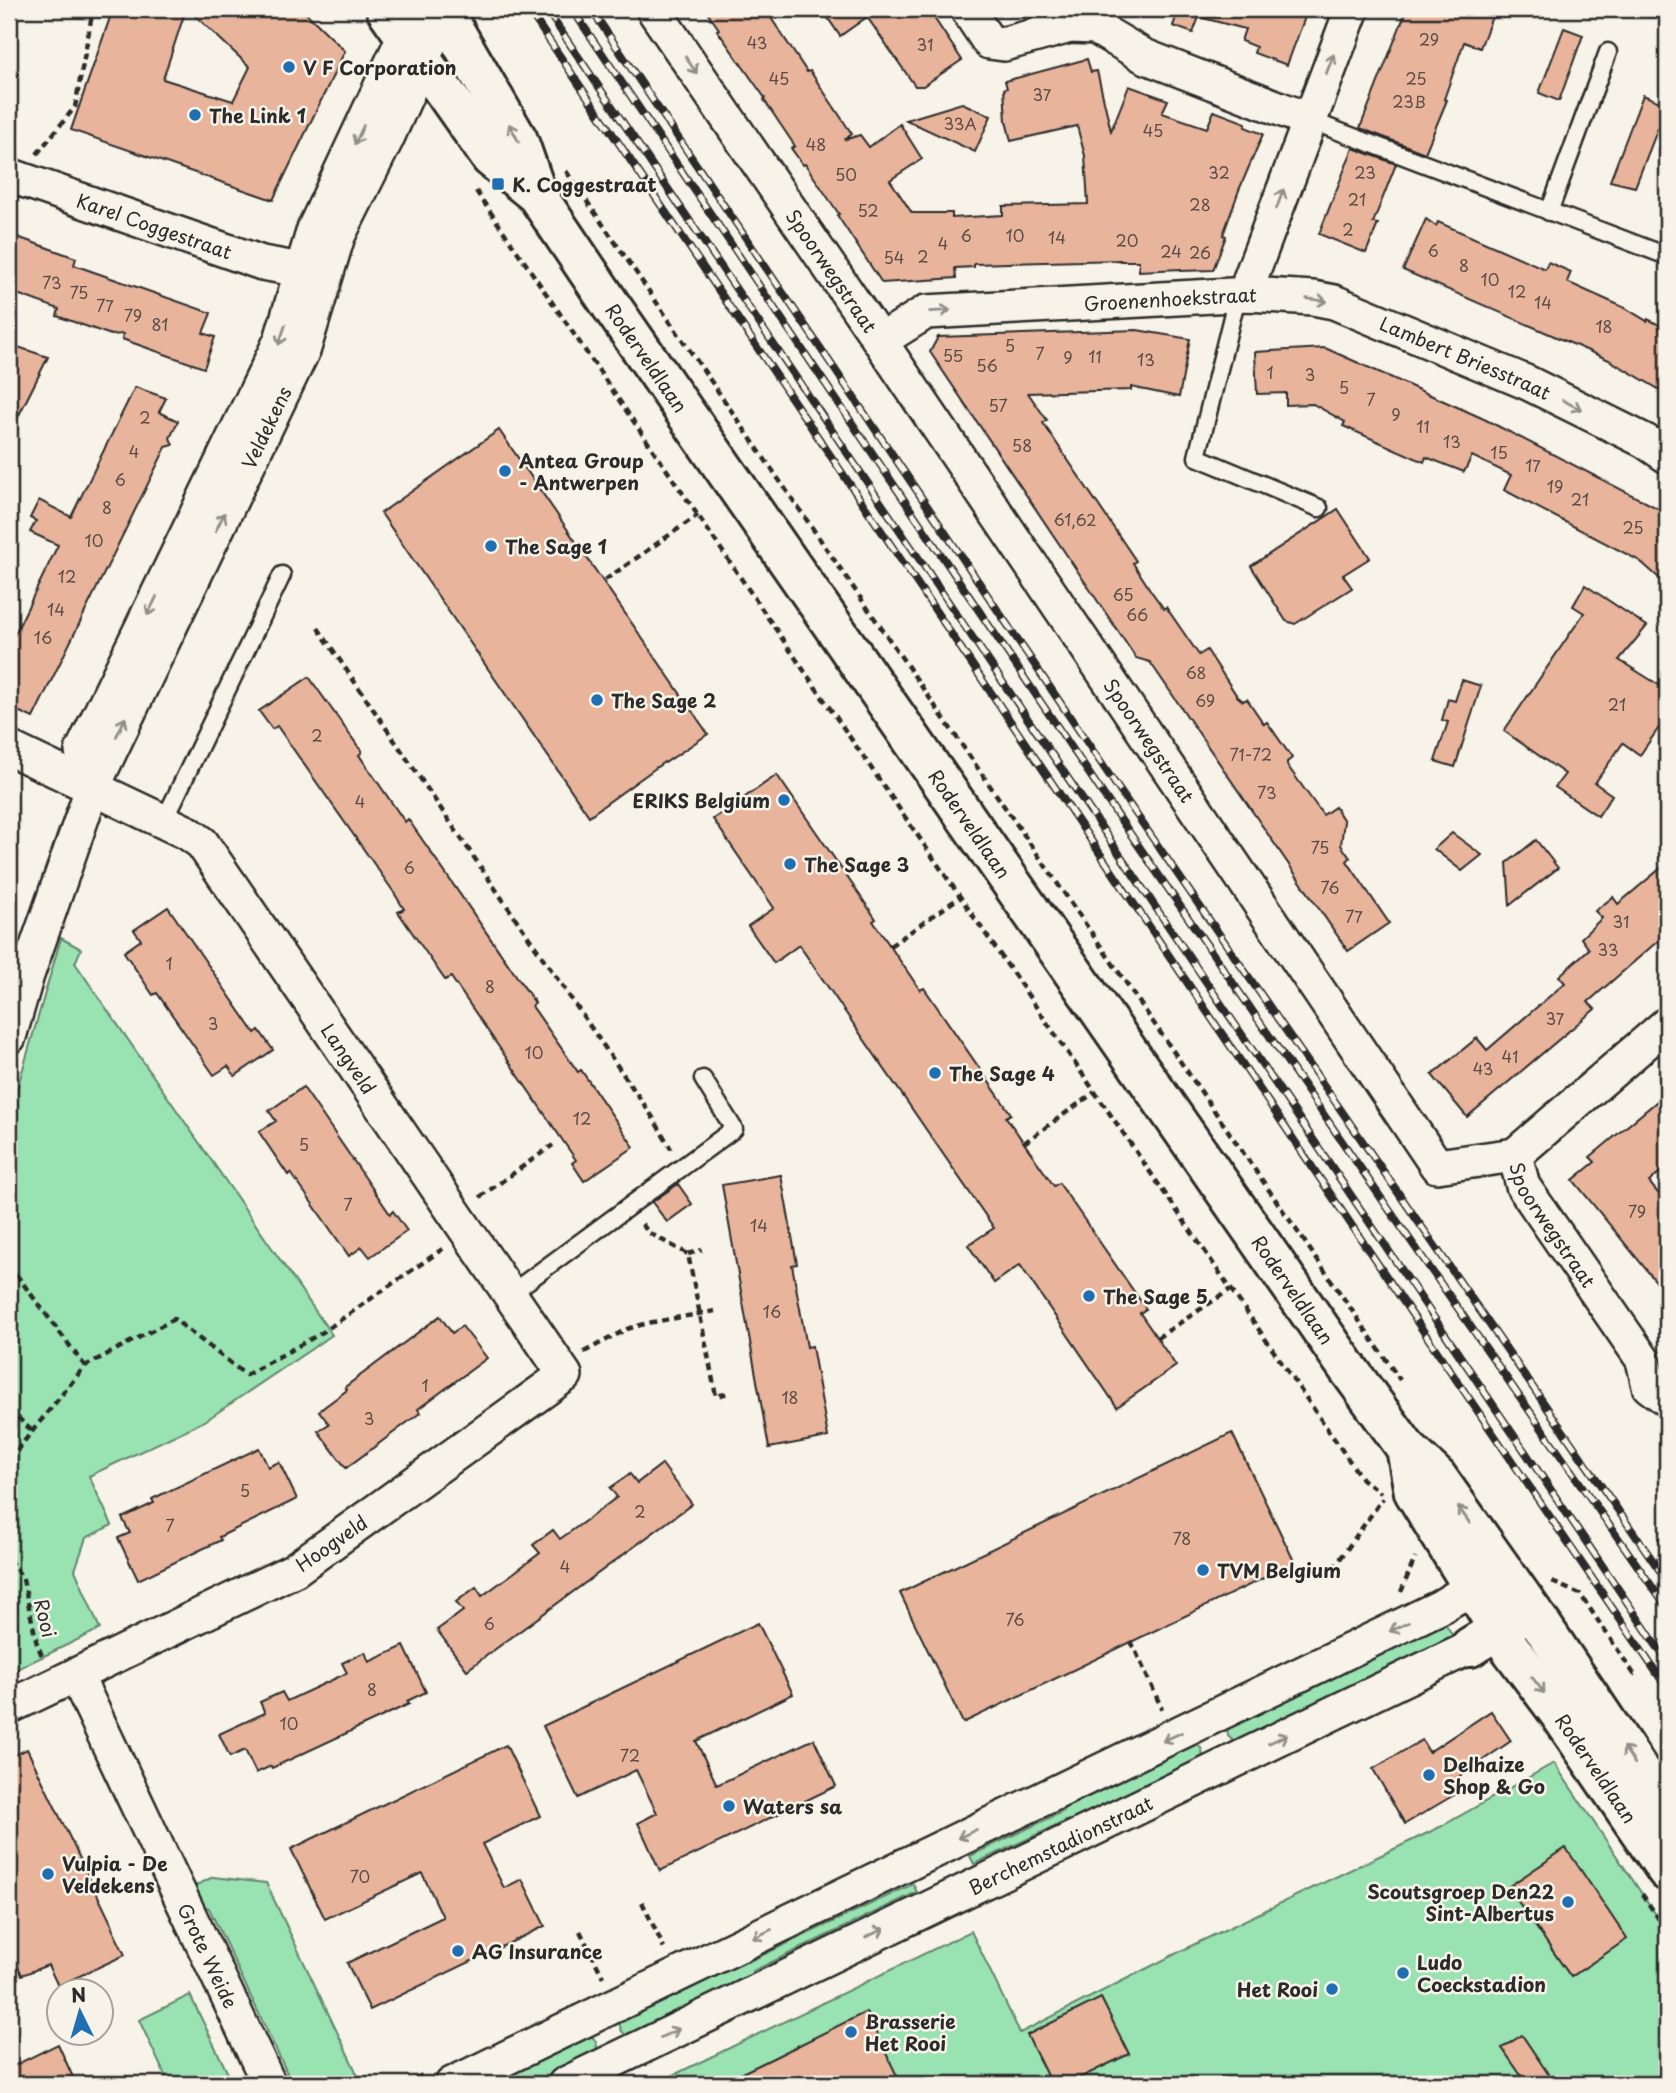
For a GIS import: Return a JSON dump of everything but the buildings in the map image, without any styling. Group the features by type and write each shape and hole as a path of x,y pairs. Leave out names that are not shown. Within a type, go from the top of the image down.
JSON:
{"street":[{"name":"Spoorwegstraat","path":"653,9 1437,1166 1515,1155 1522,1186 1643,1360 1649,1386 1667,1399"},
{"path":"967,9 989,42 1004,44 1094,18 1144,56 1309,120"},
{"name":"Groenenhoekstraat","path":"880,341 926,312 1241,294 1250,279 1352,9"},
{"path":"314,272 314,229 423,20"},
{"name":"Roderveldlaan","path":"423,20 491,158 538,197"},
{"name":"Roderveldlaan","path":"423,20 518,139 538,197 612,307 1347,1367 1406,1448 1414,1492 1488,1579 1539,1595 1667,1812"},
{"name":"Karel Coggestraat","path":"13,176 262,263 314,272"},
{"name":"Veldekens","path":"92,789 82,751 183,571 281,340 314,272"},
{"name":"Lambert Briesstraat","path":"1241,294 1313,298 1334,302 1528,383 1645,441 1667,456"},
{"name":"Langveld","path":"9,748 188,832 202,843 562,1370"},
{"path":"9,1037 27,975 92,789"},
{"path":"1515,1155 1667,1024"},
{"name":"Hoogveld","path":"9,1706 295,1570 562,1370"},
{"path":"452,2084 602,2000 1206,1720 1427,1613 1488,1579"},
{"name":"Roderveldlaan","path":"1488,1579 1484,1638 1517,1659 1559,1713 1667,1871"},
{"path":"1484,1638 1539,1595"},
{"name":"Berchemstadionstraat","path":"565,2084 1484,1638"},
{"name":"Grote Weide","path":"66,1679 269,2084"},
{"path":"1206,1720 1227,1763"},
{"path":"602,2000 618,2058"}],"lane":[{"path":"1549,212 1608,52"},
{"path":"1309,120 1667,256"},
{"path":"1241,294 1234,309 1197,457 1319,508"},
{"path":"164,821 282,575"},
{"path":"510,1294 734,1129 703,1079"}],"path":[{"path":"13,176 75,107 93,9"},
{"path":"474,187 1362,1479 1385,1496 1333,1569"},
{"name":"Roderveldlaan","path":"651,294 1404,1385"},
{"path":"605,580 698,515"},
{"path":"318,628 652,1116 681,1168"},
{"path":"890,946 960,897"},
{"path":"1024,1143 1095,1092"},
{"path":"9,1460 85,1366 174,1319 246,1375 323,1332 462,1222 553,1145"},
{"path":"628,1207 649,1233 688,1254 702,1250"},
{"path":"688,1254 716,1396 729,1393"},
{"path":"9,1265 85,1366"},
{"path":"1157,1338 1231,1289"},
{"path":"562,1370 626,1329 715,1311"},
{"path":"9,1409 33,1431"},
{"path":"1667,1529 1658,1536 1667,1549"},
{"path":"1400,1594 1416,1556"},
{"name":"Rooi","path":"9,1559 23,1579 37,1644 66,1679"},
{"path":"1539,1595 1580,1594 1634,1674 1638,1671"},
{"path":"1131,1641 1166,1716"},
{"path":"642,1902 668,1956"},
{"path":"580,1931 602,2000"}],"green space":[{"path":"61,938 81,949 75,963 332,1335 205,1421 89,1476 112,1525 86,1538 75,1570 100,1629 9,1673 9,1106 13,1103"},
{"path":"1442,1618 1457,1643 1390,1668 1235,1743 1228,1736 1227,1725"},
{"path":"1193,1741 1202,1750 1202,1762 974,1864 970,1856 1064,1811 1059,1800"},
{"name":"Het Rooi","path":"1554,1763 1667,1931 1667,2084 655,2084 971,1931 1020,2033 1193,1945 1440,1827"},
{"path":"213,1877 266,1883 362,2084 284,2084 281,2077 287,2073 209,1908 198,1904 191,1888"},
{"path":"913,1884 917,1892 753,1971 754,1975 631,2039 621,2030 620,2017 743,1952 748,1962"},
{"path":"190,1995 233,2084 169,2084 139,2020"},
{"path":"589,2034 597,2046 592,2061 546,2084 468,2084"}],"railway":[{"path":"528,9 1667,1688"},
{"path":"546,9 1667,1661"},
{"path":"572,9 1107,800 1667,1608"},
{"path":"591,9 1120,791 1667,1581"}],"place":[{"name":"V F Corporation","path":"289,67"},
{"name":"The Link 1","path":"195,115"},
{"name":"K. Coggestraat","path":"498,184"},
{"name":"Antea Group - Antwerpen","path":"505,471"},
{"name":"The Sage 1","path":"491,546"},
{"name":"The Sage 2","path":"597,700"},
{"name":"ERIKS Belgium","path":"784,800"},
{"name":"The Sage 3","path":"790,864"},
{"name":"The Sage 4","path":"935,1073"},
{"name":"The Sage 5","path":"1089,1296"},
{"name":"TVM Belgium","path":"1203,1570"},
{"name":"Delhaize Shop & Go","path":"1429,1775"},
{"name":"Waters sa","path":"729,1806"},
{"name":"Vulpia - De Veldekens","path":"48,1874"},
{"name":"Scoutsgroep Den22 Sint-Albertus","path":"1568,1902"},
{"name":"AG Insurance","path":"458,1951"},
{"name":"Ludo Coeckstadion","path":"1403,1973"},
{"name":"Het Rooi","path":"1332,1989"},
{"name":"Brasserie Het Rooi","path":"851,2032"}]}
